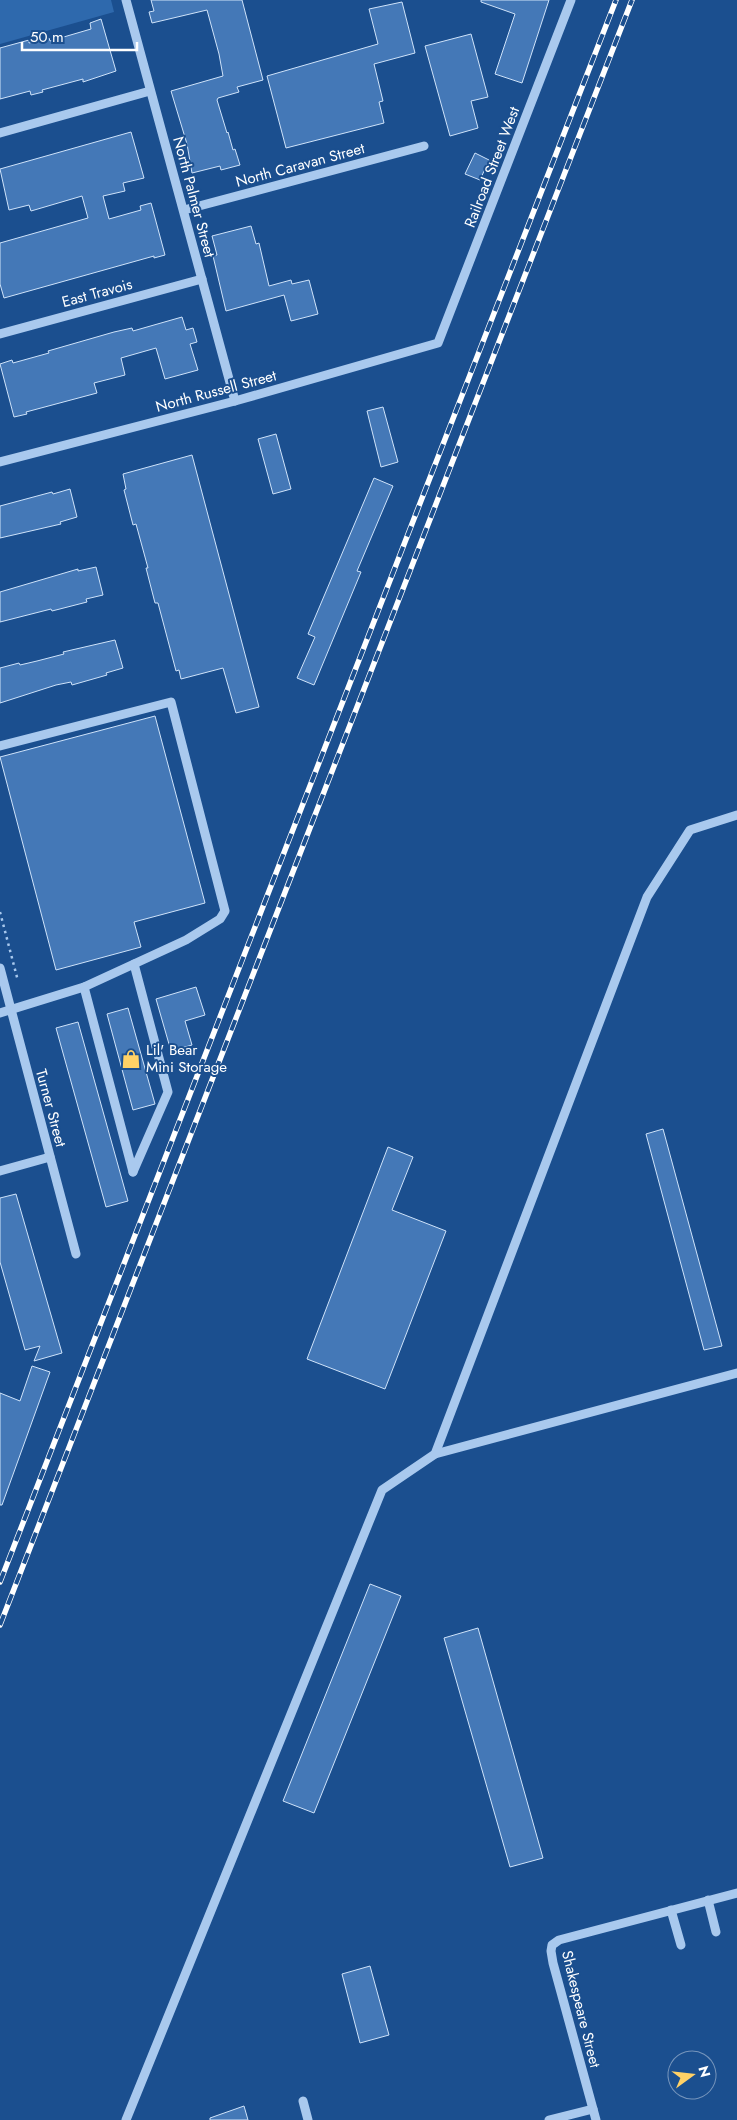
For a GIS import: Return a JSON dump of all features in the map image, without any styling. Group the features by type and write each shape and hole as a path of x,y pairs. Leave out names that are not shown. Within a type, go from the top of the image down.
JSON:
{"street":[{"name":"North Palmer Street","path":"126,0 235,401"},
{"name":"Railroad Street West","path":"438,343 571,0"},
{"path":"0,133 150,91"},
{"name":"North Caravan Street","path":"184,210 424,146"},
{"name":"East Travois","path":"0,334 202,279"},
{"name":"North Russell Street","path":"0,462 235,401 438,343"},
{"path":"0,746 171,702 225,911 220,919 186,940 84,987 0,1013"},
{"path":"435,1454 647,897 690,830 737,815"},
{"path":"84,987 133,1172 168,1092 134,964"},
{"name":"Turner Street","path":"0,968 76,1254"},
{"path":"0,1171 50,1158"},
{"path":"126,2120 382,1490 435,1454 737,1373"},
{"name":"Shakespeare Street","path":"596,2120 553,1963 552,1944 559,1940 737,1893"},
{"path":"708,1900 716,1932"},
{"path":"671,1910 680,1945"},
{"path":"304,2101 308,2120"},
{"path":"549,2120 593,2109"}],"path":[{"path":"0,912 18,981"}],"shaded area":[{"path":"0,0 111,0 114,12 0,44"}],"building":[{"path":"151,0 242,0 263,80 237,87 239,92 218,98 217,100 233,150 235,149 240,165 221,170 220,166 192,173 187,144 171,91 223,76 219,54 207,10 152,23 149,12 154,11"},
{"path":"481,0 549,0 522,83 495,74 515,14 481,2"},
{"path":"402,2 415,53 374,64 383,101 379,102 384,123 286,148 267,76 378,44 369,9"},
{"path":"101,19 116,71 83,82 83,79 42,90 43,92 31,95 30,91 0,99 0,48 29,40 29,43 49,38 50,41 91,29 90,23"},
{"path":"471,34 488,97 471,101 478,128 450,136 425,46"},
{"path":"131,132 144,178 123,183 125,191 103,196 109,219 141,210 140,206 151,203 165,255 154,258 154,256 4,298 0,284 0,243 88,218 82,196 31,211 29,205 9,210 0,169"},
{"path":"475,153 489,160 480,180 465,174"},
{"path":"251,226 256,244 259,243 269,286 291,280 292,284 309,280 318,314 291,321 284,295 226,311 213,256 217,255 212,236"},
{"path":"182,317 186,330 193,328 197,342 190,344 198,370 165,379 156,348 121,358 125,375 94,383 97,393 14,417 0,364 12,360 13,363 49,353 48,351 114,332 132,328 133,331"},
{"path":"383,407 398,462 381,467 367,411"},
{"path":"276,434 291,489 273,494 258,439"},
{"path":"192,455 259,707 236,713 223,668 181,679 179,670 176,671 158,603 155,603 136,524 133,525 124,490 126,489 123,474"},
{"path":"374,478 393,486 357,571 361,572 314,685 297,678 315,637 308,634"},
{"path":"70,489 77,517 60,522 61,524 0,538 0,506"},
{"path":"96,567 103,595 86,599 87,602 0,622 0,592 78,569 78,571"},
{"path":"115,640 123,668 106,673 107,675 72,685 71,682 56,685 0,703 0,668 37,661 64,654 63,652"},
{"path":"155,716 205,903 134,922 141,947 56,970 0,757"},
{"path":"196,987 205,1015 185,1021 192,1045 171,1051 156,999"},
{"name":"Lil' Bear Mini Storage","path":"128,1008 155,1104 133,1110 107,1014"},
{"path":"78,1022 128,1201 106,1207 56,1028"},
{"path":"663,1129 722,1346 704,1350 646,1134"},
{"path":"388,1147 413,1157 392,1210 446,1231 385,1389 307,1359"},
{"path":"16,1194 62,1353 34,1361 40,1346 25,1350 0,1262 0,1198"},
{"path":"32,1366 50,1372 2,1505 0,1505 0,1393 20,1401"},
{"path":"370,1584 401,1596 314,1813 283,1801"},
{"path":"478,1628 543,1858 510,1867 444,1638"},
{"path":"370,1966 389,2035 360,2043 342,1974"},
{"path":"244,2106 248,2120 210,2120 210,2118"}],"railway":[{"path":"0,1582 616,0"},
{"path":"0,1625 632,0"}],"place":[{"name":"Lil' Bear Mini Storage","path":"131,1059"}]}
